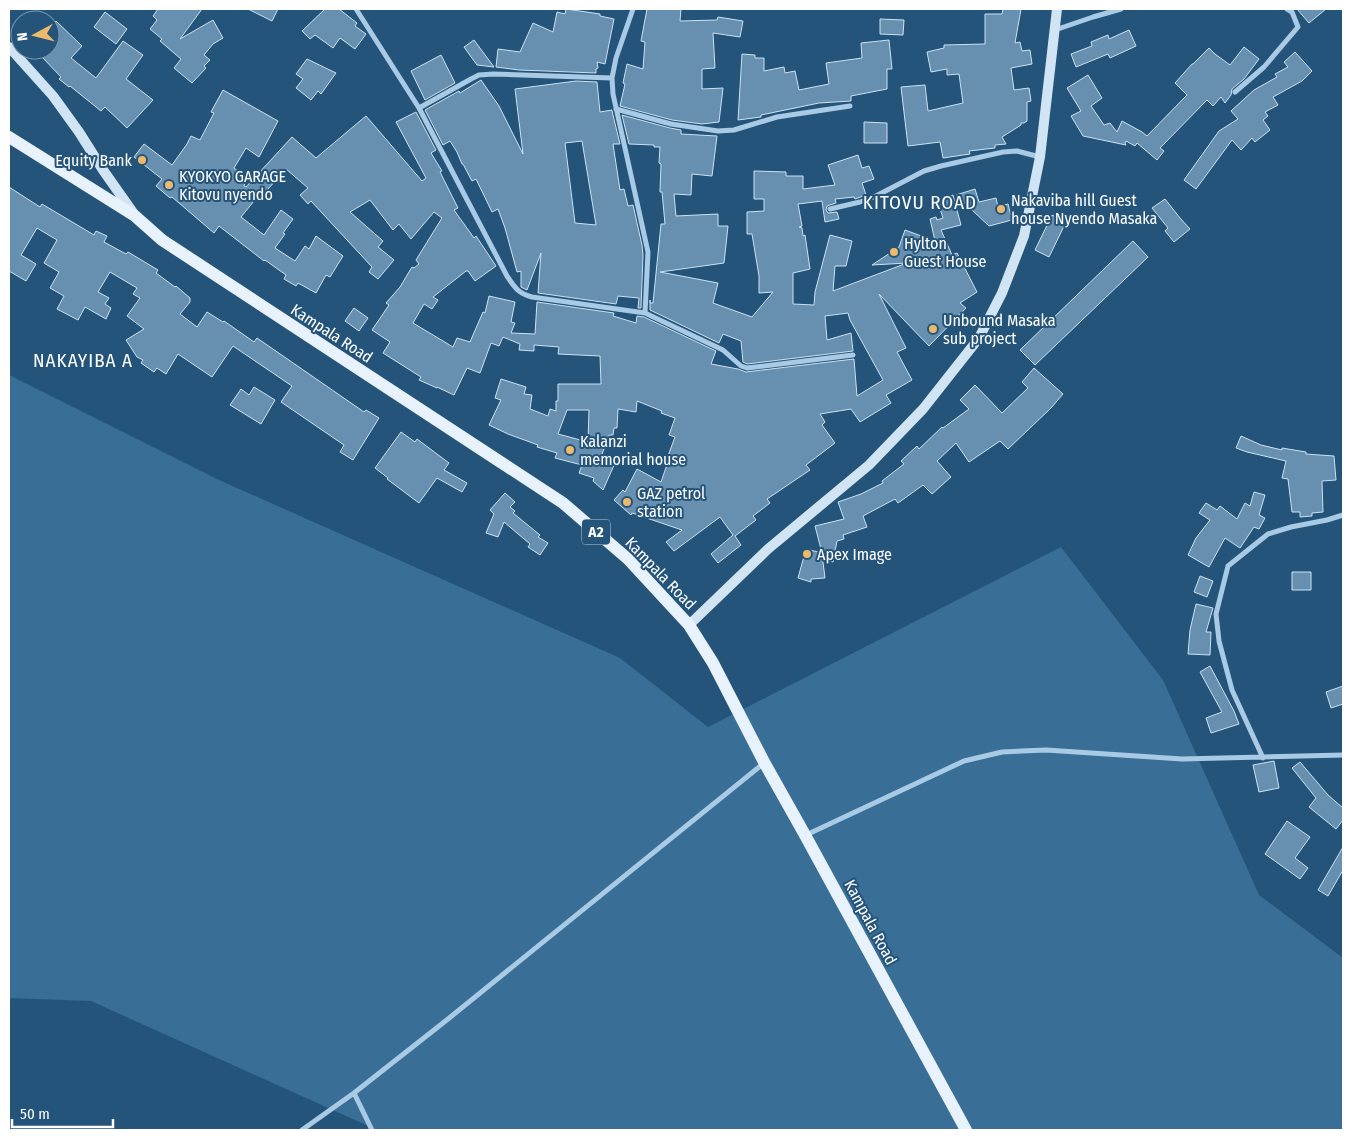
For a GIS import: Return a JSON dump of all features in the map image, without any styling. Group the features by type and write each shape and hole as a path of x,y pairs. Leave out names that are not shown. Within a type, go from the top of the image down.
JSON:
{"main road":[{"name":"Kampala Road","path":"9,137 135,216 162,240 563,504 628,559 689,625 712,663 764,762 806,835 966,1130"}],"street":[{"path":"356,9 419,108 507,276 521,294 645,313 723,350 741,366 747,368 852,354"},
{"path":"633,9 616,58 612,78 616,109 648,252 645,313"},
{"path":"689,625 768,549 869,465 923,409 979,338 1002,293 1024,236 1040,157 1057,9"},
{"path":"1054,30 1121,9"},
{"path":"1235,92 1264,67 1298,27 1292,12 1287,9"},
{"path":"9,47 52,96 79,132 135,216"},
{"path":"419,108 479,75 612,78"},
{"path":"616,109 671,124 718,131 734,130 777,117 850,106"},
{"path":"830,209 874,197 924,171 941,166 1003,152 1017,151 1040,157"},
{"path":"1263,758 1232,690 1219,641 1216,614 1228,566 1268,534 1291,526 1327,520 1343,515"},
{"path":"806,835 964,761 1002,752 1046,750 1182,759 1343,755"},
{"path":"302,1130 354,1093 464,1007 764,762"},
{"path":"354,1093 372,1130"}],"shaded area":[{"path":"9,375 219,480 620,658 708,727 1061,547 1163,680 1259,895 1343,958 1343,1130 377,1130 91,1001 9,998"}],"building":[{"path":"158,9 202,9 180,39 213,20 223,38 213,44 204,55 210,60 204,66 206,68 192,83 174,68 181,59 160,41 162,39 150,29 157,20 153,16"},
{"path":"248,9 278,9 272,21"},
{"path":"325,9 339,9 357,23 355,26 366,34 355,49 340,38 333,48 315,35 310,39 302,31"},
{"path":"566,9 600,14 600,16 614,19 605,64 597,62 598,68 596,73 519,70 496,67 498,49 520,52 533,23 553,32 557,12 565,14"},
{"path":"647,9 681,9 680,21 717,20 718,17 743,21 740,37 713,33 715,68 702,69 702,89 723,88 719,122 702,124 672,120 620,106 627,64 643,69 645,42 641,41"},
{"path":"1003,9 1021,9 1015,43 1020,42 1022,51 1030,50 1032,64 1011,68 1014,90 1029,88 1031,101 1027,102 1027,121 1021,123 1021,125 1002,137 1006,144 995,145 995,148 969,151 970,154 943,158 940,142 908,146 901,87 925,85 928,111 963,103 959,74 947,75 947,69 931,72 927,52 944,48 944,45 985,44 985,14 1002,14"},
{"path":"1297,9 1326,9 1309,23"},
{"path":"105,12 127,29 116,44 94,27"},
{"path":"880,19 904,20 903,35 880,34"},
{"path":"60,25 82,46 71,58 96,78 123,41 143,55 126,79 153,100 127,128 105,107 101,111 59,79 61,77 45,60 60,60"},
{"path":"1129,30 1136,46 1110,58 1108,54 1076,67 1071,54 1092,46 1091,42 1108,35 1109,39"},
{"path":"474,40 494,67 477,65 464,47"},
{"path":"889,40 892,69 887,69 887,89 851,96 851,101 819,103 761,115 761,117 738,120 742,54 755,55 755,58 764,58 764,71 784,67 785,73 795,71 799,90 829,84 826,63 862,58 861,43"},
{"path":"1244,47 1259,59 1244,79 1232,89 1231,95 1225,103 1221,97 1213,106 1207,100 1160,148 1164,151 1157,160 1137,143 1135,146 1126,141 1126,145 1083,136 1071,116 1081,111 1067,88 1088,75 1102,98 1091,106 1104,125 1110,123 1117,132 1122,121 1147,136 1187,95 1175,83 1209,48 1230,65"},
{"path":"1295,52 1312,71 1302,81 1273,97 1278,105 1265,112 1268,116 1263,120 1270,130 1255,142 1252,138 1241,150 1232,140 1196,189 1184,180 1219,131 1238,119 1231,111 1254,90 1277,77 1275,74 1288,67 1284,62"},
{"path":"441,55 455,83 425,100 411,71"},
{"path":"307,59 336,73 321,94 318,91 311,100 296,88 303,79 296,74"},
{"path":"481,80 499,106 523,154 515,89 576,81 597,82 600,112 612,110 620,144 613,144 620,190 624,189 628,206 633,205 642,245 641,308 638,308 639,298 618,296 616,304 538,293 541,253 527,290 521,287 521,271 517,272 498,209 492,212 476,179 472,181 450,141 443,145 425,110 459,91 460,93","holes":["582,141 596,225 575,223 565,143"]},
{"path":"223,90 278,121 259,157 246,148 234,168 247,179 244,186 246,187 292,137 316,158 366,116 422,181 426,178 396,122 416,112 436,150 431,153 442,171 440,172 458,208 454,210 474,238 476,236 496,266 475,281 466,271 433,297 438,300 432,309 424,304 413,323 453,347 457,338 470,342 483,312 485,313 489,296 515,302 511,322 515,323 511,333 535,334 537,302 614,313 613,316 636,323 637,316 644,317 716,351 711,364 746,372 854,359 857,396 883,380 848,313 825,316 827,340 851,333 853,351 747,364 743,362 741,341 723,334 719,343 650,310 650,303 653,303 661,224 665,224 662,192 660,192 660,147 629,144 622,115 681,130 681,134 717,136 712,176 692,174 691,195 674,194 676,216 718,214 718,226 728,226 724,263 660,272 718,283 713,303 752,317 773,292 759,293 759,276 752,234 747,234 747,212 764,211 764,199 754,199 754,171 786,172 786,176 803,176 803,189 835,185 828,165 858,155 862,168 869,166 874,179 862,183 866,195 855,199 854,197 835,199 836,203 827,206 826,210 828,213 837,212 839,219 825,222 822,201 798,204 802,226 799,227 802,228 803,236 805,235 810,269 793,273 793,304 814,305 815,292 830,235 852,241 846,266 835,266 833,291 907,263 872,265 899,247 905,230 935,241 930,219 936,217 937,220 943,218 937,200 953,195 961,225 941,230 952,255 957,253 977,292 960,303 966,308 929,346 879,294 906,348 897,352 912,380 886,395 891,403 860,422 851,409 820,414 825,422 822,425 835,443 806,465 810,470 767,499 770,503 753,516 756,520 735,536 741,545 718,563 711,554 733,535 720,517 674,551 666,542 682,530 632,513 631,515 614,500 623,490 625,492 637,469 661,482 675,437 669,435 675,418 637,401 636,412 618,409 617,428 614,428 613,435 609,435 601,457 615,463 603,490 593,481 594,478 579,473 582,465 555,458 557,453 537,447 538,445 489,425 501,400 495,398 501,379 526,387 524,394 532,395 530,409 548,416 550,409 556,411 558,384 601,384 600,356 558,354 559,347 534,345 534,351 519,350 520,344 503,337 499,346 491,343 480,373 467,368 454,395 419,380 421,377 383,353 390,342 372,330 389,305 386,303 400,287 412,267 414,268 419,264 416,260 442,218 434,212 411,239 399,224 393,230 370,200 350,212 383,241 378,247 394,260 378,279 369,272 372,267 311,201 308,204 300,195 308,188 286,169 260,198 258,196 241,217 264,235 281,210 293,219 275,248 295,261 305,246 309,249 316,236 343,256 330,277 326,275 316,293 298,283 296,286 284,279 286,275 264,261 219,226 214,233 172,197 170,198 156,186 162,179 134,157 144,144 172,165 191,136 200,140 214,113 211,112","holes":["567,410 589,410 588,442 558,434"]},
{"path":"864,122 887,123 887,143 864,143"},
{"path":"9,187 40,207 42,204 94,235 96,231 107,236 104,242 126,254 128,252 158,270 156,273 190,298 190,302 180,314 197,327 207,312 224,321 254,342 257,338 364,412 366,410 379,418 353,460 340,452 344,445 281,402 292,386 233,346 212,377 178,354 166,374 157,368 154,372 141,363 143,360 137,357 126,340 144,329 127,316 140,298 133,294 137,288 110,272 98,292 109,298 105,304 111,308 106,319 85,307 78,320 57,309 64,296 50,288 59,272 44,263 57,240 37,228 21,255 36,264 26,281 9,271"},
{"path":"975,189 979,202 996,198 998,207 1008,204 1012,220 989,226 956,195"},
{"path":"1165,199 1190,229 1174,242 1165,231 1168,228 1152,208"},
{"path":"1052,215 1066,222 1049,257 1035,250"},
{"path":"1133,241 1148,257 1035,365 1020,350"},
{"path":"354,308 368,318 359,331 345,321"},
{"path":"1034,368 1063,394 1008,449 1000,441 969,462 956,443 937,461 951,477 932,494 923,485 898,503 895,499 863,516 867,527 843,535 844,539 837,541 833,562 824,560 822,554 825,578 811,579 811,582 798,578 806,549 822,553 815,526 844,519 838,502 861,494 883,483 882,481 904,464 901,461 917,446 919,449 942,427 969,409 960,400 975,385 1002,413 1028,388 1022,382"},
{"path":"254,387 275,400 261,424 230,405 241,389 249,395"},
{"path":"401,432 415,442 417,439 449,463 444,470 467,483 462,492 437,478 419,503 375,468"},
{"path":"1241,436 1261,445 1282,450 1282,448 1306,452 1306,454 1334,456 1336,480 1322,481 1323,512 1312,513 1312,516 1300,517 1300,512 1292,512 1288,479 1282,478 1286,461 1236,448"},
{"path":"1254,492 1265,495 1259,515 1265,518 1259,529 1254,527 1240,548 1225,538 1209,567 1188,555 1196,538 1210,520 1199,513 1206,503 1217,510 1220,506 1237,519 1245,503 1250,506"},
{"path":"505,493 515,502 510,507 515,511 513,513 540,535 538,537 548,543 540,555 528,547 530,544 504,522 498,537 486,533 494,514 490,510"},
{"path":"1292,572 1311,572 1311,590 1292,590"},
{"path":"1200,576 1213,581 1207,597 1194,592"},
{"path":"1196,604 1213,608 1206,632 1211,632 1210,655 1188,654 1190,630"},
{"path":"1210,666 1239,724 1211,733 1206,718 1222,712 1200,672"},
{"path":"1343,686 1343,704 1331,708 1326,692"},
{"path":"1274,761 1279,788 1259,792 1253,765"},
{"path":"1300,762 1328,795 1343,808 1343,820 1336,829 1309,807 1316,798 1292,768"},
{"path":"1287,821 1310,837 1295,858 1308,868 1300,879 1265,854"},
{"path":"1343,847 1343,870 1328,896 1318,890"}],"place":[{"name":"Equity Bank","path":"142,160"},
{"name":"KYOKYO GARAGE Kitovu nyendo","path":"169,185"},
{"name":"Nakaviba hill Guest house Nyendo Masaka","path":"1001,209"},
{"name":"Hylton Guest House","path":"894,252"},
{"name":"Unbound Masaka sub project","path":"933,329"},
{"name":"Kalanzi memorial house","path":"570,450"},
{"name":"GAZ petrol station","path":"627,502"},
{"name":"Apex Image","path":"807,554"}],"district":[{"name":"KITOVU ROAD","path":"920,202"},
{"name":"NAKAYIBA A","path":"83,360"}]}
